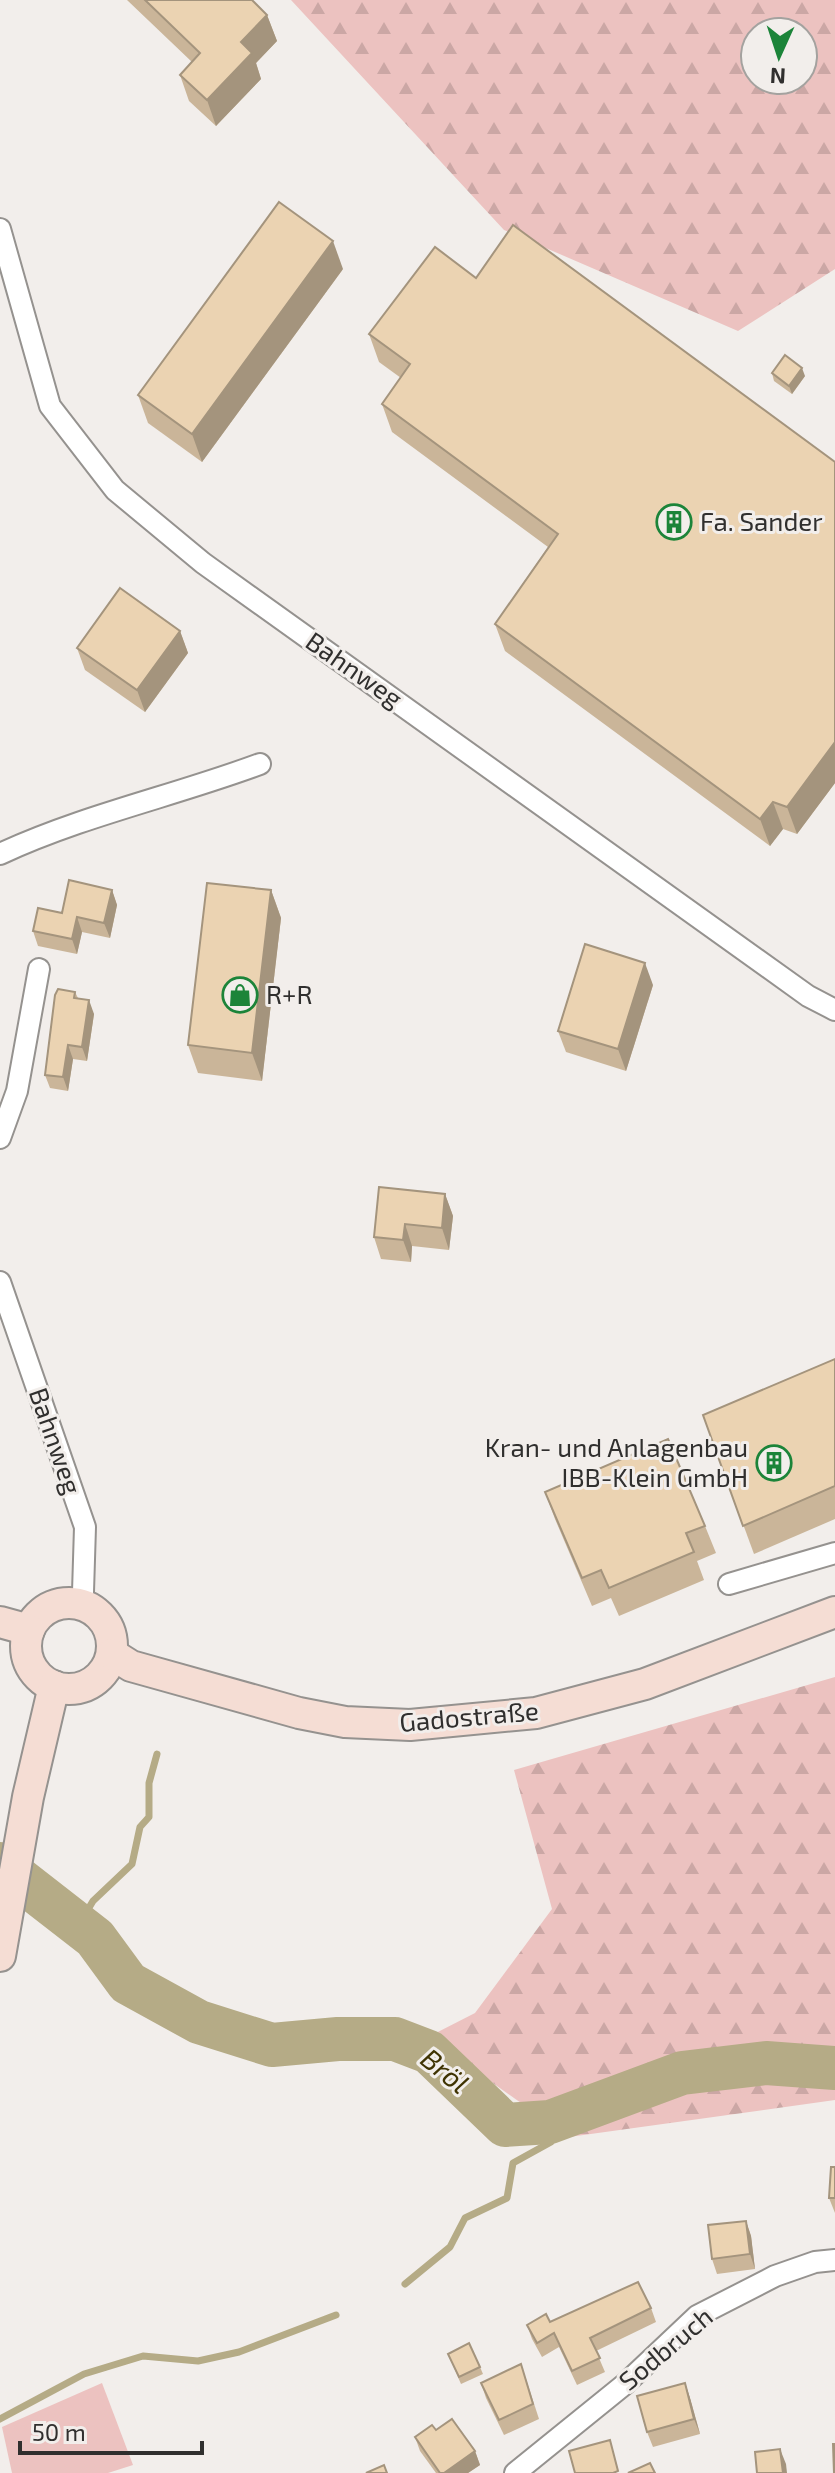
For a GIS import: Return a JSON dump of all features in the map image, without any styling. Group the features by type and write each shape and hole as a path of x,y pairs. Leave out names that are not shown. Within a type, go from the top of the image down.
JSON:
{"main road":[{"path":"66,1602 79,1603 101,1617 109,1628 112,1654 100,1676 90,1684 66,1689 54,1686 32,1669 26,1643 14,1626 66,1602"},
{"name":"Gadostraße","path":"112,1654 131,1666 299,1713 345,1722 410,1725 536,1713 645,1684 828,1615"},
{"path":"0,1956 28,1797 54,1686"}],"street":[{"name":"Bahnweg","path":"0,229 50,406 115,490 203,563 808,996 835,1010"},
{"path":"0,854 58,827 182,792 260,764"},
{"path":"0,1138 17,1091 39,969"},
{"name":"Bahnweg","path":"0,1282 85,1527 83,1592 79,1603"},
{"path":"729,1584 835,1553"},
{"name":"Sodbruch","path":"515,2473 625,2384 697,2316 775,2276 815,2262 835,2260"}],"green space":[{"path":"291,0 835,0 835,269 738,331 504,230"},
{"path":"835,1677 835,2100 569,2137 428,2037 475,2013 552,1909 514,1770"},
{"path":"102,2383 133,2465 108,2473 12,2473 2,2427"}],"building":[{"path":"145,0 252,0 267,15 241,42 252,53 207,100 180,75 200,53"},
{"path":"279,202 333,241 192,434 138,395"},
{"name":"Fa. Sander","path":"513,225 835,462 835,742 787,807 773,802 760,819 495,624 558,534 382,404 410,364 369,334 435,247 476,278"},
{"path":"785,355 802,368 789,386 772,373"},
{"path":"120,588 180,631 137,690 77,648"},
{"path":"69,880 112,890 104,923 77,917 72,939 33,931 38,908 62,913"},
{"name":"R+R","path":"207,883 271,890 252,1053 188,1045"},
{"path":"585,944 645,963 618,1049 558,1031"},
{"path":"58,989 75,992 74,998 89,1000 82,1047 68,1045 63,1077 45,1075"},
{"path":"379,1187 445,1194 442,1228 405,1224 403,1240 374,1237"},
{"path":"835,1359 835,1486 743,1526 703,1415"},
{"path":"668,1439 705,1526 686,1533 694,1552 609,1588 601,1570 582,1578 545,1492"},
{"path":"831,2167 835,2167 835,2198 829,2198"},
{"path":"746,2221 750,2254 712,2259 708,2225"},
{"path":"638,2282 651,2308 590,2338 600,2358 572,2371 554,2333 537,2343 527,2325 546,2314 550,2322"},
{"path":"469,2343 480,2367 459,2377 448,2354"},
{"path":"521,2364 533,2404 499,2420 481,2383"},
{"path":"685,2383 694,2419 647,2432 637,2396"},
{"path":"452,2419 475,2451 440,2473 415,2437 432,2425 436,2430"},
{"path":"610,2440 618,2471 575,2473 569,2451"},
{"path":"835,2444 835,2473 834,2473"},
{"path":"780,2449 783,2473 757,2473 755,2452"},
{"path":"650,2463 655,2473 628,2473"},
{"path":"384,2465 387,2473 366,2473"}],"waterway":[{"path":"78,1926 93,1901 132,1864 140,1827 149,1817 149,1783 157,1754"},
{"name":"Bröl","path":"0,1864 95,1938 128,1983 199,2022 272,2045 338,2039 395,2039 429,2052 505,2125 550,2122 682,2073 766,2063 835,2068"},
{"path":"405,2284 450,2247 465,2218 507,2198 513,2163 551,2142 558,2120"},
{"path":"0,2419 84,2374 143,2356 198,2361 239,2352 336,2315"}],"place":[{"name":"Fa. Sander","path":"674,522"},
{"name":"R+R","path":"240,995"},
{"name":"Kran- und Anlagenbau IBB-Klein GmbH","path":"774,1463"}]}
